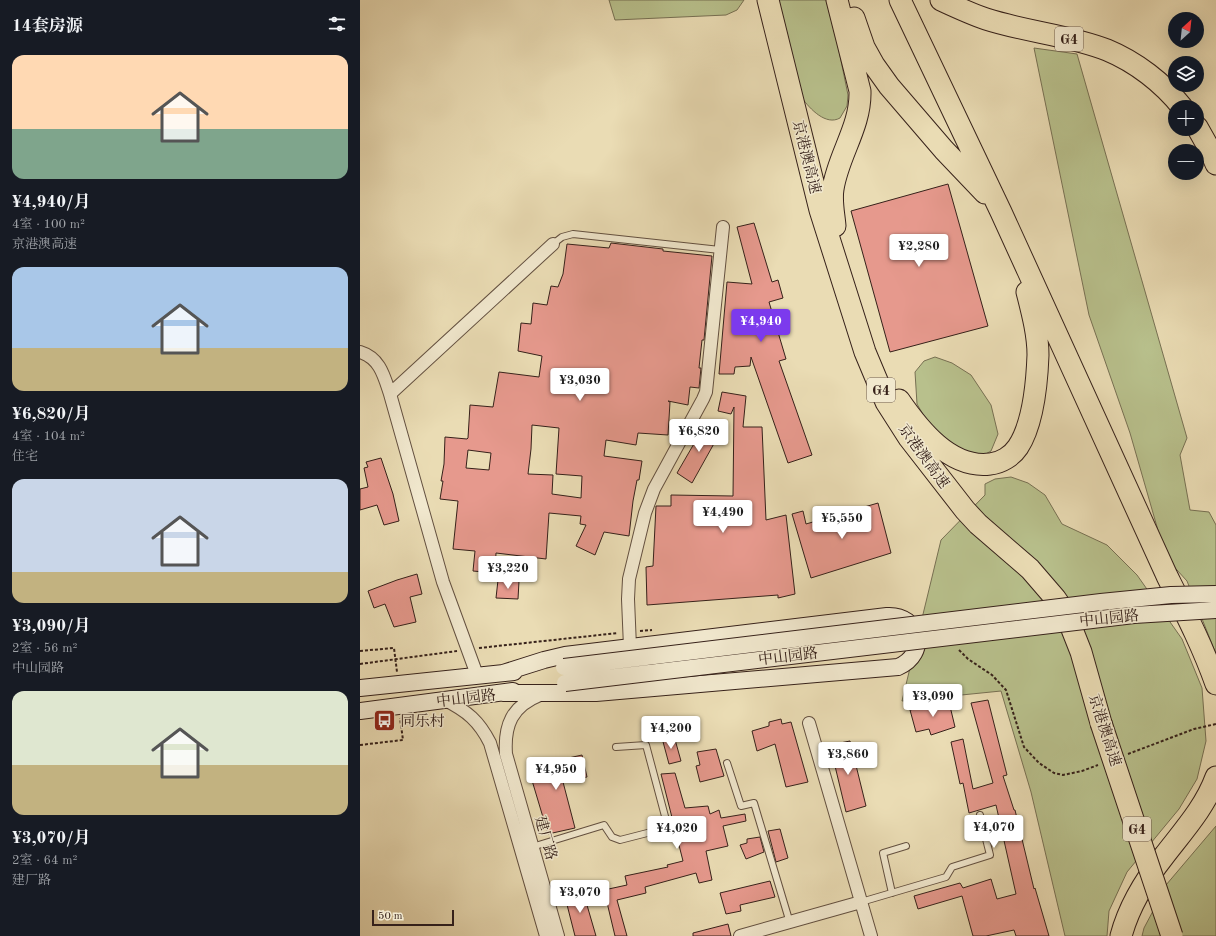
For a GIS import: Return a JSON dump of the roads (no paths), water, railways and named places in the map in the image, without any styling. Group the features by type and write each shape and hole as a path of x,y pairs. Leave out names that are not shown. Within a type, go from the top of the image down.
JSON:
{"highway":[{"name":"京港澳高速","path":"768,0 820,210 865,352 886,402 909,438 961,506 978,524 1030,569 1055,598 1066,614 1081,652 1101,723 1172,936"},
{"path":"836,260 833,189 855,125 860,101 860,91 837,0"},
{"path":"849,0 864,47 874,65 944,150 989,197 1001,212"},
{"path":"900,0 1001,212 1164,569 1198,639 1216,684"},
{"name":"G4","path":"942,0 962,10 987,19 1088,43 1109,51 1132,63 1155,79 1175,100"},
{"path":"1202,136 1216,164"},
{"path":"834,214 878,355 894,394 921,428 946,452 975,464 995,463 1005,459 1018,447 1029,418 1035,387 1038,354 1035,326 1011,236"},
{"name":"G4","path":"1121,936 1132,908 1150,875 1201,808 1210,793 1216,777"}],"main road":[{"name":"中山园路","path":"360,688 564,667 1100,602 1171,595 1216,594"},
{"name":"中山园路","path":"360,710 503,693 565,683 1127,616 1216,610"},
{"path":"503,673 565,655 893,615 900,617 911,624 915,629 918,642 914,655 910,660 898,667 603,693 503,693"}],"street":[{"path":"630,647 628,599 629,579 645,513 654,489 706,392 723,226"},
{"path":"390,394 553,244"},
{"path":"360,352 370,356 379,364 390,394 443,582 477,675"},
{"name":"建厂路","path":"543,694 530,699 520,706 512,716 507,728 505,741 506,754 558,936"},
{"name":"建厂路","path":"445,700 461,708 474,719 483,730 490,743 546,936"},
{"path":"809,722 871,936"},
{"path":"740,936 862,902"}],"lane":[{"path":"553,244 562,237 573,234 720,250"},
{"path":"532,847 604,825 612,837 620,840 659,830 666,820 646,745 616,747"},
{"path":"727,763 740,806 754,803 790,923"},
{"path":"862,902 946,877 952,867 990,855 980,815"},
{"path":"892,893 883,853 906,846"}],"place":[{"name":"同乐村","path":"385,721"}]}
